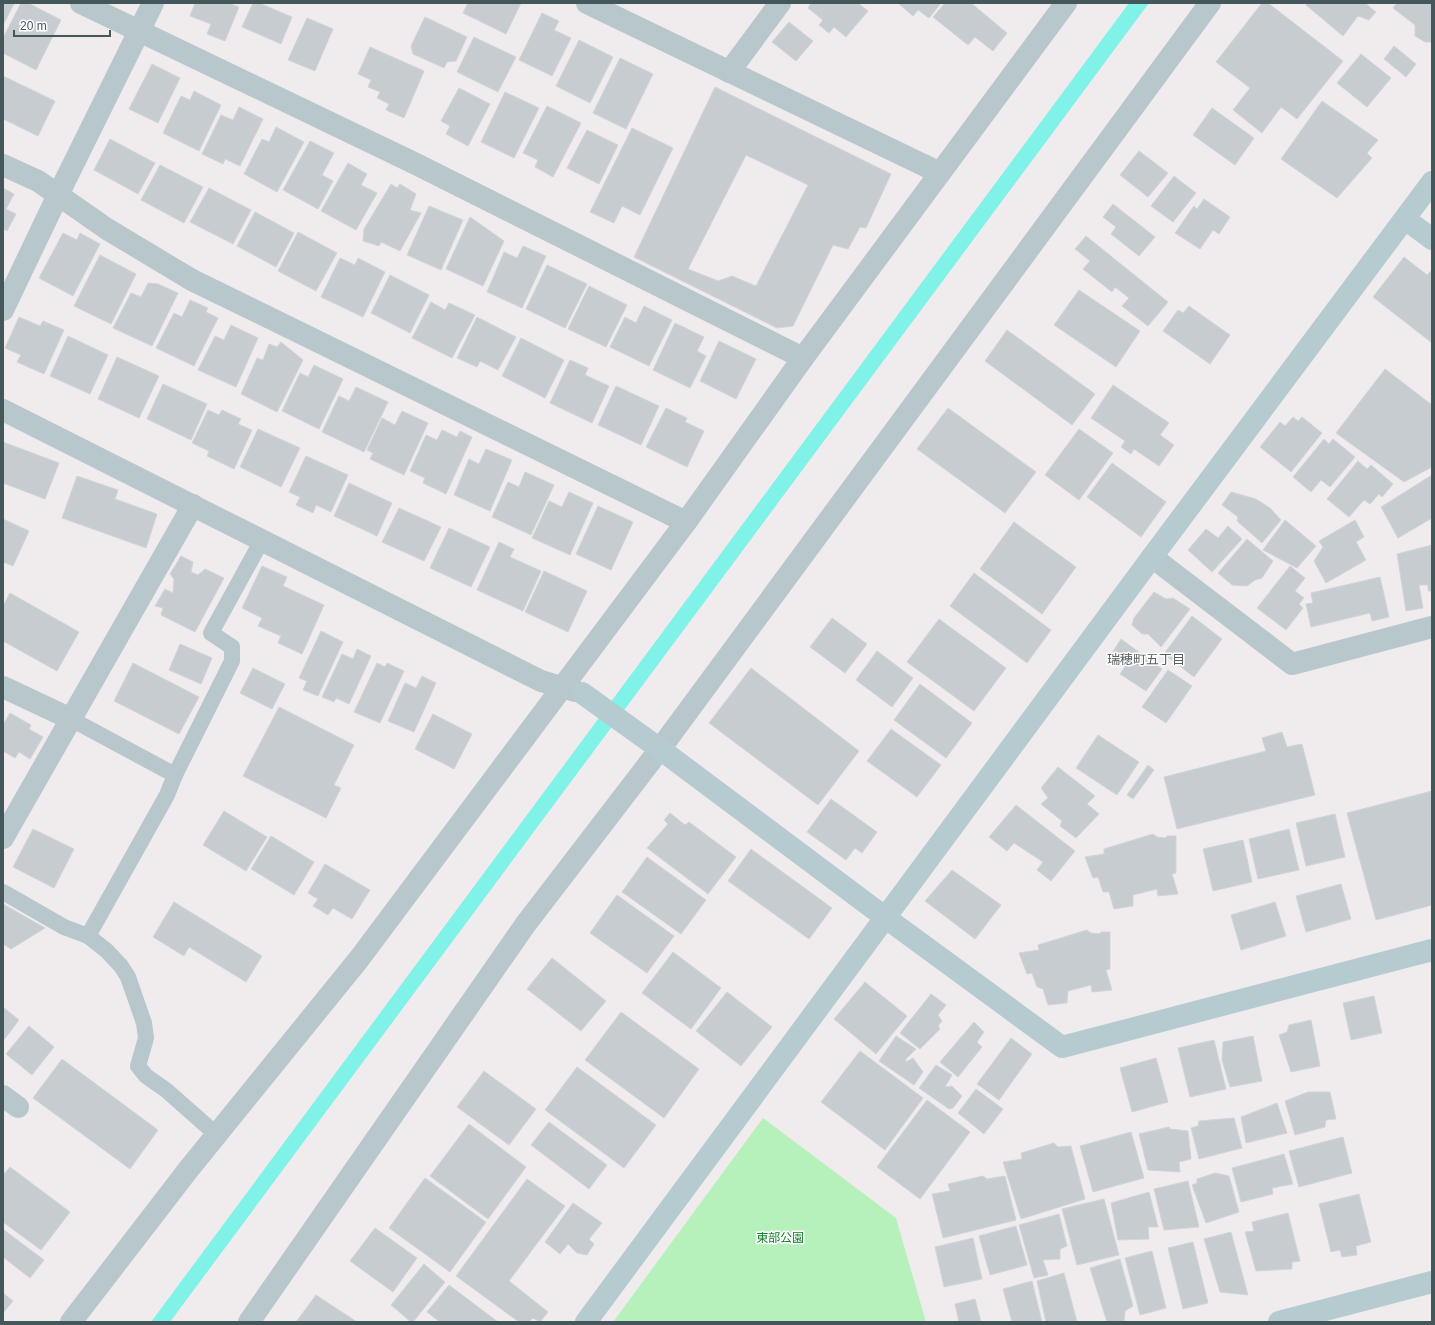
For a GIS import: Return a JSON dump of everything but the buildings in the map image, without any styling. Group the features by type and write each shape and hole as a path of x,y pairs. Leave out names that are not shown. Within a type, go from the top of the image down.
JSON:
{"street":[{"path":"81,3 414,163 803,358"},
{"path":"3,310 153,3"},
{"path":"587,3 940,172"},
{"path":"729,72 780,3"},
{"path":"71,1322 188,1170 360,959 572,690 686,522 803,358 1066,3"},
{"path":"249,1322 525,925 660,749 1210,3"},
{"path":"3,165 38,181 107,229 192,280 686,522"},
{"path":"586,1322 1152,557 1432,182"},
{"path":"1405,219 1432,239"},
{"path":"3,410 541,681 572,690 660,749 1062,1047 1432,950"},
{"path":"3,838 193,505"},
{"path":"1152,557 1292,664 1432,627"},
{"path":"3,687 71,719"},
{"path":"1279,1322 1432,1282"}],"lane":[{"path":"88,936 167,795 175,775 232,661 232,646 211,633 262,540"},
{"path":"71,719 175,775"},
{"path":"3,892 64,927 88,936 112,956 121,966 128,977 144,1023 146,1038 138,1066 146,1076 166,1090 217,1135"}],"green space":[{"name":"東部公園","path":"763,1118 896,1218 926,1322 613,1322"}],"water":[{"path":"1129,3 1149,3 170,1322 151,1322"}],"district":[{"name":"瑞穂町五丁目","path":"1146,659"}]}
